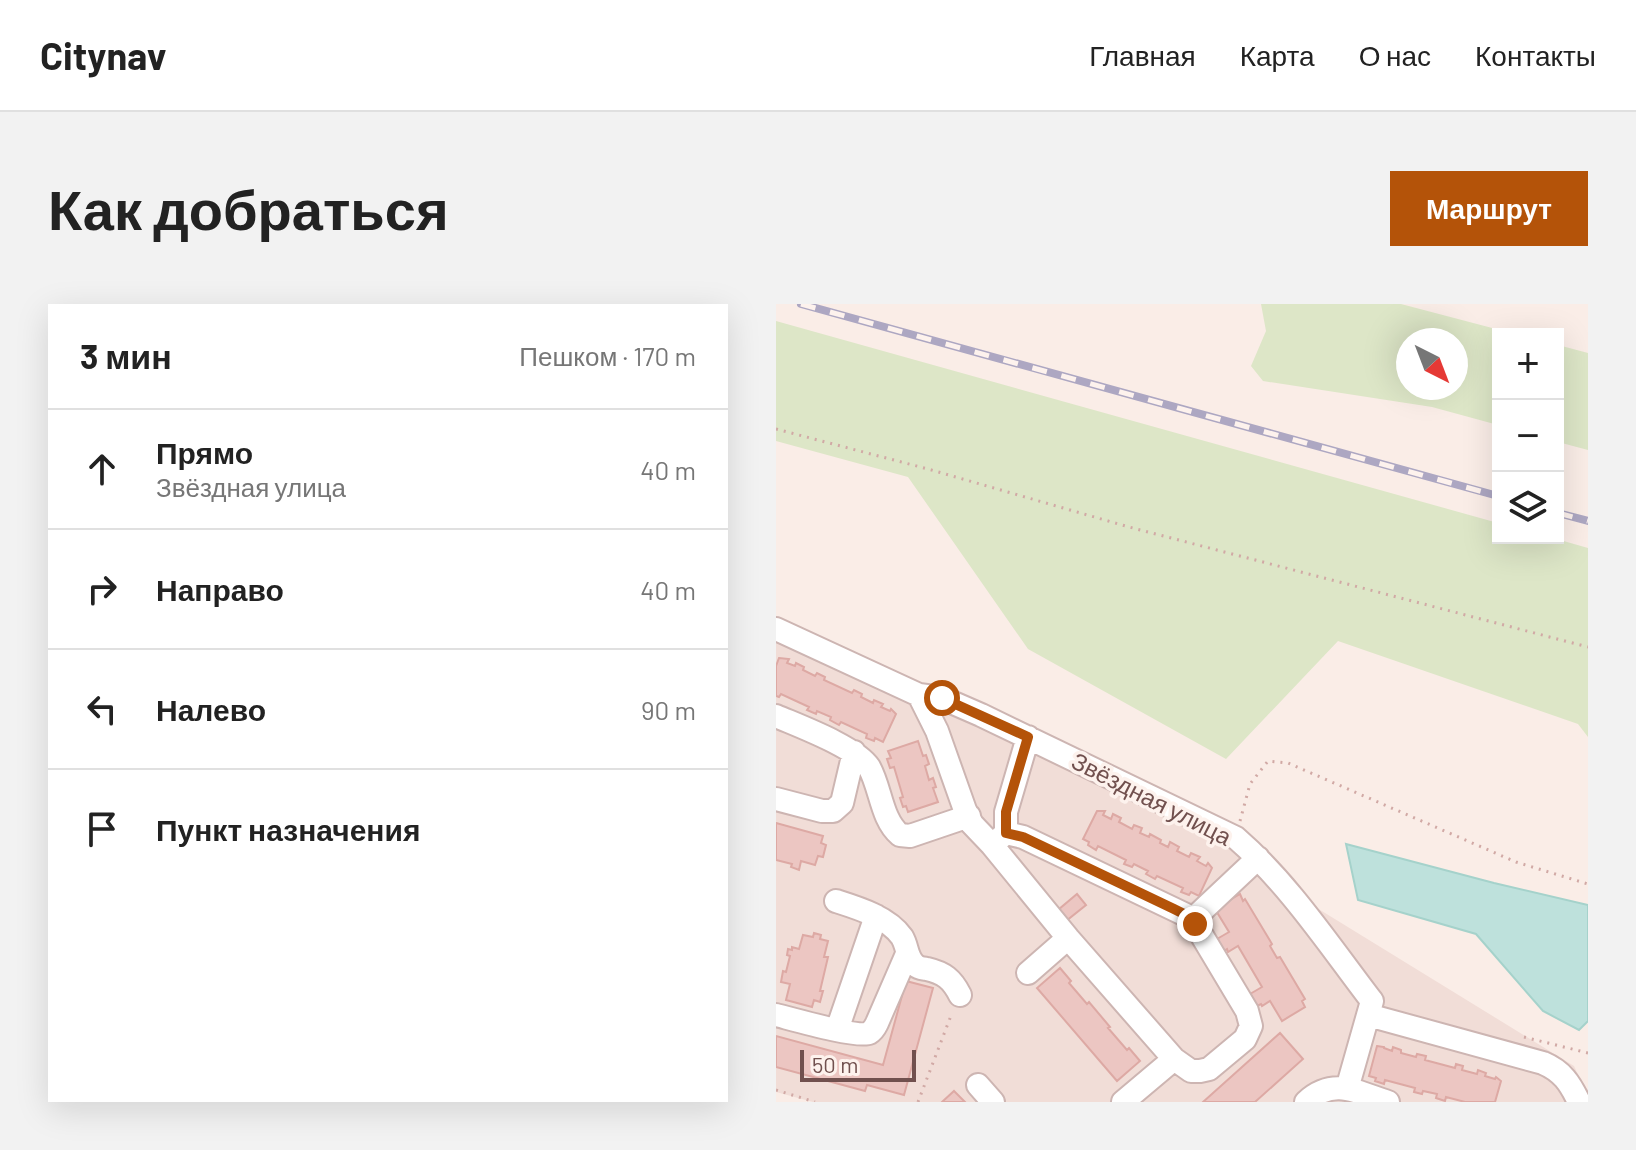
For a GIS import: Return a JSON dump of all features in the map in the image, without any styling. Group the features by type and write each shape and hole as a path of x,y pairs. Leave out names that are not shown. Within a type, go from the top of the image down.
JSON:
{"street":[{"name":"Звёздная улица","path":"776,629 919,695 942,698 1028,737 1236,838 1286,889 1372,1001 1368,1015"},
{"path":"919,695 937,731 972,824 999,839 1068,938 1174,1059 1191,1071 1209,1069 1245,1039 1251,1026 1247,1011 1192,920 1016,835 999,839"},
{"path":"776,716 854,752 866,763 890,824 900,835 910,836 969,816"},
{"path":"999,839 1028,737"},
{"path":"776,799 833,811 842,803 854,752"},
{"path":"1192,920 1258,858"},
{"path":"836,901 876,916 893,928 902,937 912,963 919,968 940,972 953,981 960,995"},
{"path":"837,1030 876,916"},
{"path":"1028,973 1068,938"},
{"path":"776,1015 837,1030 866,1034 873,1031 907,954"},
{"path":"1347,1089 1368,1015 1543,1063 1561,1073 1579,1102"},
{"path":"1123,1102 1174,1059"},
{"path":"1306,1102 1314,1094 1328,1088 1347,1089 1388,1102"}],"path":[{"path":"776,429 1129,527 1588,647"},
{"path":"1236,838 1250,784 1268,761 1288,763 1516,862 1588,884"},
{"path":"918,1102 960,995"},
{"path":"776,1090 815,1102"}],"shaded area":[{"path":"776,637 1236,838 1286,889 1574,1066 1588,1102 813,1102 776,1092"}],"green space":[{"path":"1261,304 1401,304 1492,328 1492,423 1432,407 1263,381 1251,366 1266,331"},
{"path":"776,321 1492,521 1492,544 1564,544 1564,541 1588,548 1588,737 1578,724 1338,641 1226,759 1028,649 908,477 776,441"},
{"path":"1564,347 1588,353 1588,450 1564,444"}],"water":[{"path":"1346,844 1588,905 1588,1021 1579,1030 1543,1011 1476,934 1358,900"}],"building":[{"path":"779,658 789,659 787,663 795,666 796,663 815,676 817,673 825,677 824,680 852,693 854,690 862,694 861,697 891,709 896,714 883,742 866,738 867,734 841,722 839,725 830,720 831,717 807,710 809,707 781,694 776,696"},
{"path":"918,741 929,764 925,766 929,780 933,778 938,802 908,812 900,798 903,797 894,767 890,768 887,759 891,758 888,751"},
{"path":"1097,811 1105,811 1103,815 1111,819 1113,814 1121,818 1119,822 1132,829 1134,825 1142,828 1140,833 1149,837 1150,834 1168,847 1170,842 1179,847 1177,851 1189,857 1191,853 1200,857 1197,861 1206,866 1208,863 1212,868 1199,896 1181,892 1183,888 1157,876 1155,879 1146,874 1148,871 1134,864 1132,867 1124,864 1126,860 1098,846 1096,850 1088,845 1089,842 1083,839"},
{"path":"776,823 823,836 821,843 826,845 823,857 818,856 815,865 801,861 799,870 791,867 792,864 776,860"},
{"path":"1077,894 1086,905 1066,921 1058,910"},
{"path":"1240,894 1305,999 1302,1001 1305,1007 1282,1021 1270,1001 1257,1006 1250,994 1262,987 1238,946 1224,951 1217,939 1229,932 1215,909"},
{"path":"814,933 828,941 824,957 828,957 820,1002 814,1000 812,1007 786,1000 790,984 781,982 790,956 787,955 788,949 799,949 803,935 813,937"},
{"path":"1060,968 1087,1004 1089,1002 1127,1050 1129,1048 1140,1061 1117,1081 1037,988"},
{"path":"906,981 933,988 904,1095 867,1085 865,1091 776,1067 776,1036 883,1065"},
{"path":"1280,1033 1303,1059 1255,1102 1203,1102"},
{"path":"1377,1046 1392,1051 1393,1047 1401,1053 1426,1056 1425,1060 1455,1068 1456,1064 1463,1066 1462,1070 1477,1074 1478,1070 1486,1073 1485,1076 1496,1077 1501,1081 1495,1102 1465,1102 1446,1097 1445,1101 1436,1098 1437,1094 1423,1091 1422,1094 1414,1092 1415,1088 1385,1080 1384,1084 1375,1081 1376,1078 1369,1076"},
{"path":"954,1091 965,1102 942,1102"}],"railway":[{"path":"801,304 1492,494"},
{"path":"1564,515 1588,521"}],"route":[{"path":"942,698 1028,737 1006,812 1006,833 1023,837 1174,909 1188,916 1195,924"}]}
